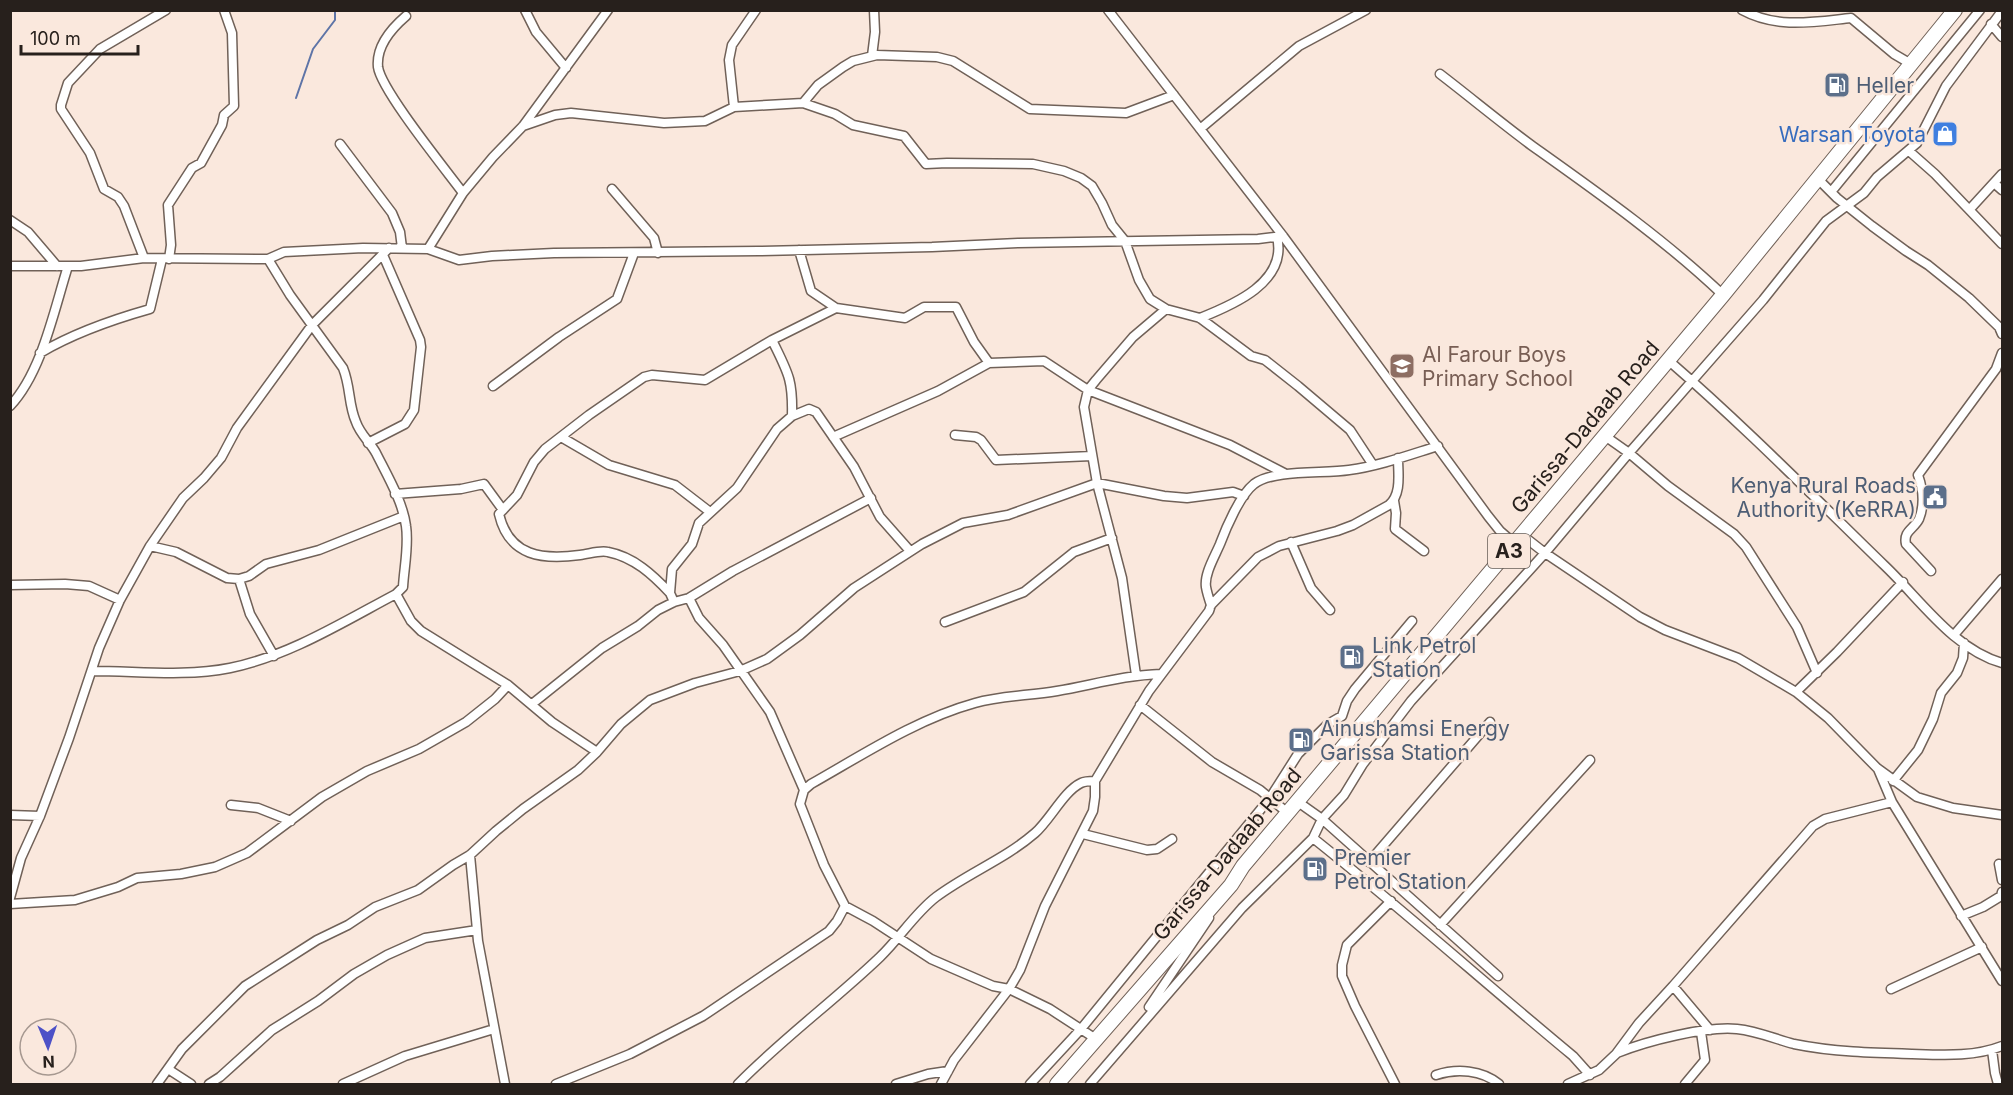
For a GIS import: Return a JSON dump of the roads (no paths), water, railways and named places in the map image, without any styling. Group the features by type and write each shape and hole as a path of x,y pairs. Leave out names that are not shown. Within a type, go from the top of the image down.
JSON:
{"highway":[{"name":"Garissa-Dadaab Road","path":"1057,1084 1231,885 1244,866 1723,295 1955,10"}],"street":[{"path":"144,258 124,206 118,197 104,189 93,160 61,109 61,105 68,83 100,49 166,10"},
{"path":"40,354 64,339 118,318 150,309 171,245 168,205 192,168 201,163 222,125 224,115 234,106 232,33 224,10"},
{"path":"525,10 536,32 566,68"},
{"path":"428,249 463,193 523,126 608,10"},
{"path":"734,107 729,60 732,45 756,10"},
{"path":"872,56 875,32 874,10"},
{"path":"1108,10 1200,129 1500,531 1545,553 1648,621 1665,630 1738,658 1796,692 1828,718 1878,768 1917,797 1937,805 2002,815"},
{"path":"1200,129 1299,46 1366,10"},
{"path":"1742,10 1752,16 1780,23 1851,18"},
{"path":"1844,10 1893,54 1911,64"},
{"path":"1831,192 1980,10"},
{"path":"1090,1084 1242,908 1313,837 1322,819 1344,795 1363,764 1411,701 1545,553 1763,300 1826,221 1864,192 1877,177 1917,143 1946,86 2002,11"},
{"path":"406,16 391,30 384,41 378,67 382,78 404,113 463,193"},
{"path":"1991,24 2002,36"},
{"path":"803,103 823,81 843,67 853,61 872,56 937,57 953,61 1029,109 1125,113 1174,96"},
{"path":"1440,74 1628,215 1689,263 1723,295"},
{"path":"523,126 555,115 571,113 663,123 705,121 734,107 803,103 835,114 853,125 904,136 926,164 1033,164 1064,171 1081,178 1092,186 1112,225 1125,241 1139,280 1150,299 1166,309 1200,318 1251,356 1265,360 1331,412 1350,430 1373,465"},
{"path":"340,144 392,213 400,232 402,248"},
{"path":"1909,151 2002,244"},
{"path":"1970,210 2002,174"},
{"path":"1817,178 1891,241 1928,265 1952,285 1999,327 2002,334"},
{"path":"1994,183 2002,190"},
{"path":"612,189 654,238 658,253"},
{"path":"10,220 22,227 57,266"},
{"path":"10,266 68,266 144,258 268,259 284,252 389,248 428,249 459,260 554,253 799,250 1258,239 1280,236"},
{"path":"1200,318 1246,296 1264,282 1279,254 1280,236"},
{"path":"10,898 21,858 40,816 93,671 99,648 120,600 150,546 183,498 221,458 237,428 312,325 389,248"},
{"path":"799,250 811,291 836,308 905,318 924,307 954,306 989,363"},
{"path":"493,386 559,337 617,299 634,253"},
{"path":"368,443 405,424 414,410 421,346 382,255"},
{"path":"93,671 188,672 249,664 274,656 396,594 403,587 406,528 404,516 375,452 355,421 351,409 349,382 343,368 290,295 268,259"},
{"path":"10,406 20,396 40,354 68,266"},
{"path":"836,308 772,340 704,380 652,375 644,377 545,449 534,462 517,495 499,514 502,525 514,543 522,550 558,558 610,552 642,567 672,597 689,598 872,498"},
{"path":"1136,675 1124,586 1097,483 1083,412 1088,390 1132,338 1166,309"},
{"path":"772,340 791,378 792,416"},
{"path":"1931,571 1906,544 1905,539 1906,534 1919,519 1922,507 1922,487 1918,475 1996,369 2002,353"},
{"path":"1668,360 1692,381 1774,465 1903,582 1954,635 1984,656 2002,663"},
{"path":"833,437 938,391 989,363 1044,362 1088,390 1230,445 1286,474"},
{"path":"532,704 602,648 631,630 672,597 674,566 692,544 699,523 737,488 777,429 792,416 809,409 816,412 854,467 880,517 910,551"},
{"path":"955,435 976,437 981,440 996,460 1092,456"},
{"path":"1605,436 1734,534 1746,547 1797,627 1817,673"},
{"path":"561,437 609,465 675,485 710,512"},
{"path":"1211,605 1206,580 1225,531 1244,496 1254,484 1267,478 1286,474 1349,471 1437,446"},
{"path":"1398,458 1397,494 1394,501 1395,529 1424,551"},
{"path":"157,1084 182,1049 245,986 317,940 348,925 375,907 418,891 470,855 505,823 578,770 597,753 621,724 650,700 695,683 740,671 767,659 790,644 842,597 910,551 963,523 1008,515 1097,483 1148,494 1175,497 1199,497 1233,492 1244,496"},
{"path":"395,494 461,489 484,484 503,510"},
{"path":"941,1084 954,1060 1009,989 1020,970 1045,906 1093,811 1095,781 1140,705 1209,611 1211,605 1258,557 1279,546 1353,525 1394,501"},
{"path":"150,546 176,552 227,578 238,579 249,576 266,564 319,550 404,516"},
{"path":"945,622 1024,592 1074,552 1112,538"},
{"path":"1291,543 1311,588 1330,610"},
{"path":"238,579 250,614 274,656"},
{"path":"1954,635 2002,579"},
{"path":"1796,692 1817,673 1903,582"},
{"path":"10,585 89,586 120,600"},
{"path":"396,594 411,621 421,631 508,685 552,722 597,753"},
{"path":"689,598 699,618 716,637 770,712 804,790"},
{"path":"1030,1084 1081,1029 1270,798 1298,754 1328,724 1342,716 1347,701 1355,689 1412,621"},
{"path":"1893,781 1918,750 1933,719 1941,693 1957,673 1963,658 1964,644"},
{"path":"1096,1039 1050,1008 1009,989 993,986 931,959 873,921 845,906 824,865 803,813 800,799 804,790 811,784 892,738 947,712 997,697 1056,692 1136,675 1161,674"},
{"path":"10,904 65,902 110,890 137,878 181,874 215,867 247,853 322,796 466,722 495,699 508,685"},
{"path":"1140,705 1212,762 1260,790 1289,813"},
{"path":"1369,862 1490,722"},
{"path":"1440,925 1590,760"},
{"path":"1878,768 1892,802 2002,981"},
{"path":"738,1084 767,1055 876,961 911,920 935,897 1013,851 1037,831 1073,789 1082,783 1095,781"},
{"path":"1298,802 1322,819 1498,976"},
{"path":"1568,1084 1599,1070 1616,1053 1639,1023 1813,826 1825,819 1892,802"},
{"path":"231,805 258,808 291,821"},
{"path":"10,815 40,816"},
{"path":"1083,834 1147,850 1157,849 1172,839"},
{"path":"1313,837 1573,1056 1590,1075"},
{"path":"470,855 477,930 505,1084"},
{"path":"1999,864 2002,880"},
{"path":"1129,1037 1231,885"},
{"path":"1961,916 1983,907 2001,896 2002,892"},
{"path":"1391,901 1347,945 1342,976 1395,1084"},
{"path":"556,1084 630,1054 722,1004 829,931 845,906"},
{"path":"209,1084 220,1077 272,1030 318,1001 354,974 387,955 425,939 477,930"},
{"path":"1891,989 1982,946"},
{"path":"1674,986 1706,1031 1705,1060 1685,1084"},
{"path":"343,1084 405,1056 494,1029"},
{"path":"1616,1053 1654,1040 1706,1031 1736,1029 1761,1033 1794,1044 1841,1052 1949,1055 1992,1050 2002,1046"},
{"path":"1992,1050 1998,1084"},
{"path":"168,1069 191,1084"},
{"path":"1436,1075 1450,1070 1471,1071 1499,1084"},
{"path":"896,1084 928,1074 948,1071"}],"waterway":[{"path":"296,98 313,49 335,20 335,10"}],"place":[{"name":"Heller","path":"1837,85"},
{"name":"Warsan Toyota","path":"1945,134"},
{"name":"Al Farour Boys Primary School","path":"1402,366"},
{"name":"Kenya Rural Roads Authority (KeRRA)","path":"1935,497"},
{"name":"Link Petrol Station","path":"1352,657"},
{"name":"Ainushamsi Energy Garissa Station","path":"1301,740"},
{"name":"Premier Petrol Station","path":"1315,869"}]}
